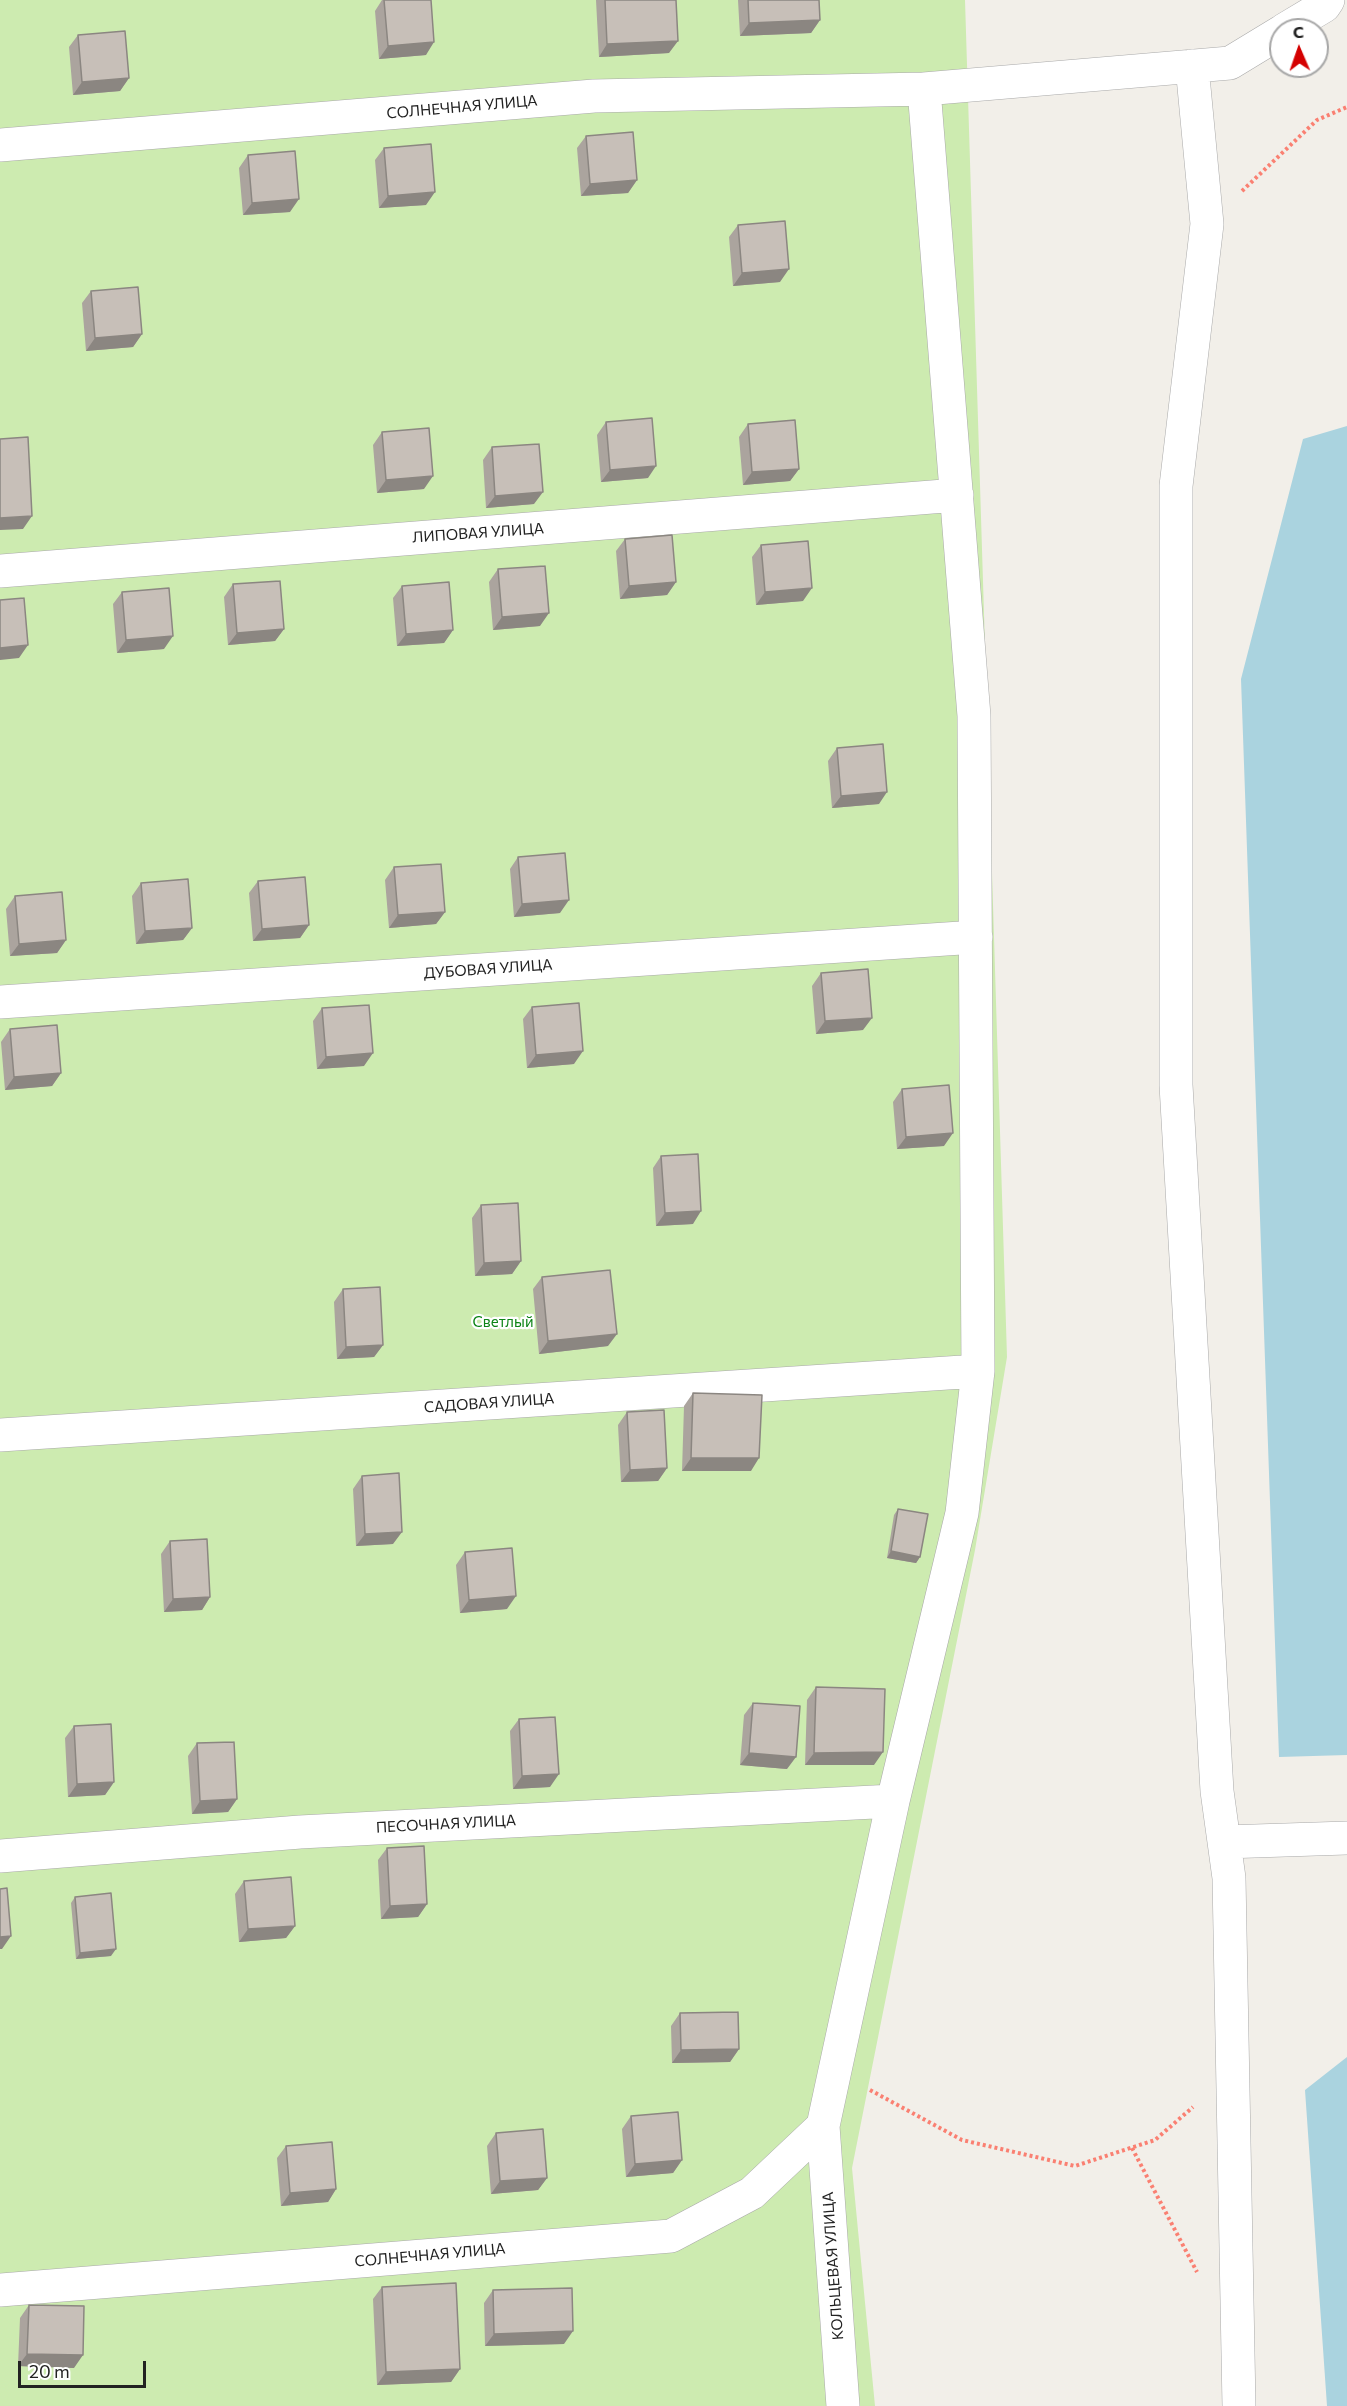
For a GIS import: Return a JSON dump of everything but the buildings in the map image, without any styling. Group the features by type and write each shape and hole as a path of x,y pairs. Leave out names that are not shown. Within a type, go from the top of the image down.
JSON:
{"street":[{"name":"СОЛНЕЧНАЯ УЛИЦА","path":"1304,18 1324,6 1328,0"},
{"name":"СОЛНЕЧНАЯ УЛИЦА","path":"0,146 594,96 924,88 1230,63 1269,39"},
{"path":"1192,66 1207,224 1176,486 1176,1085 1217,1791 1228,1878 1239,2406"},
{"name":"КОЛЬЦЕВАЯ УЛИЦА","path":"843,2406 823,2126 893,1801 962,1513 978,1371 974,716 924,88"},
{"name":"ЛИПОВАЯ УЛИЦА","path":"0,571 957,495"},
{"name":"ДУБОВАЯ УЛИЦА","path":"0,1002 976,937"},
{"name":"САДОВАЯ УЛИЦА","path":"0,1435 978,1371"},
{"name":"ПЕСОЧНАЯ УЛИЦА","path":"0,1856 300,1832 893,1801"},
{"path":"1224,1842 1347,1838"},
{"name":"СОЛНЕЧНАЯ УЛИЦА","path":"0,2290 671,2235 752,2193 823,2126"}],"path":[{"path":"1207,224 1317,120 1347,107"},
{"path":"835,2071 962,2140 1075,2166 1155,2140 1232,2073"},
{"path":"1132,2148 1200,2279"}],"green space":[{"name":"Светлый","path":"0,0 965,0 1007,1357 975,1550 852,2168 875,2406 0,2406"}],"water":[{"path":"1347,426 1347,1755 1279,1757 1241,679 1303,439"},
{"path":"1347,2057 1347,2406 1327,2406 1305,2090"}]}
